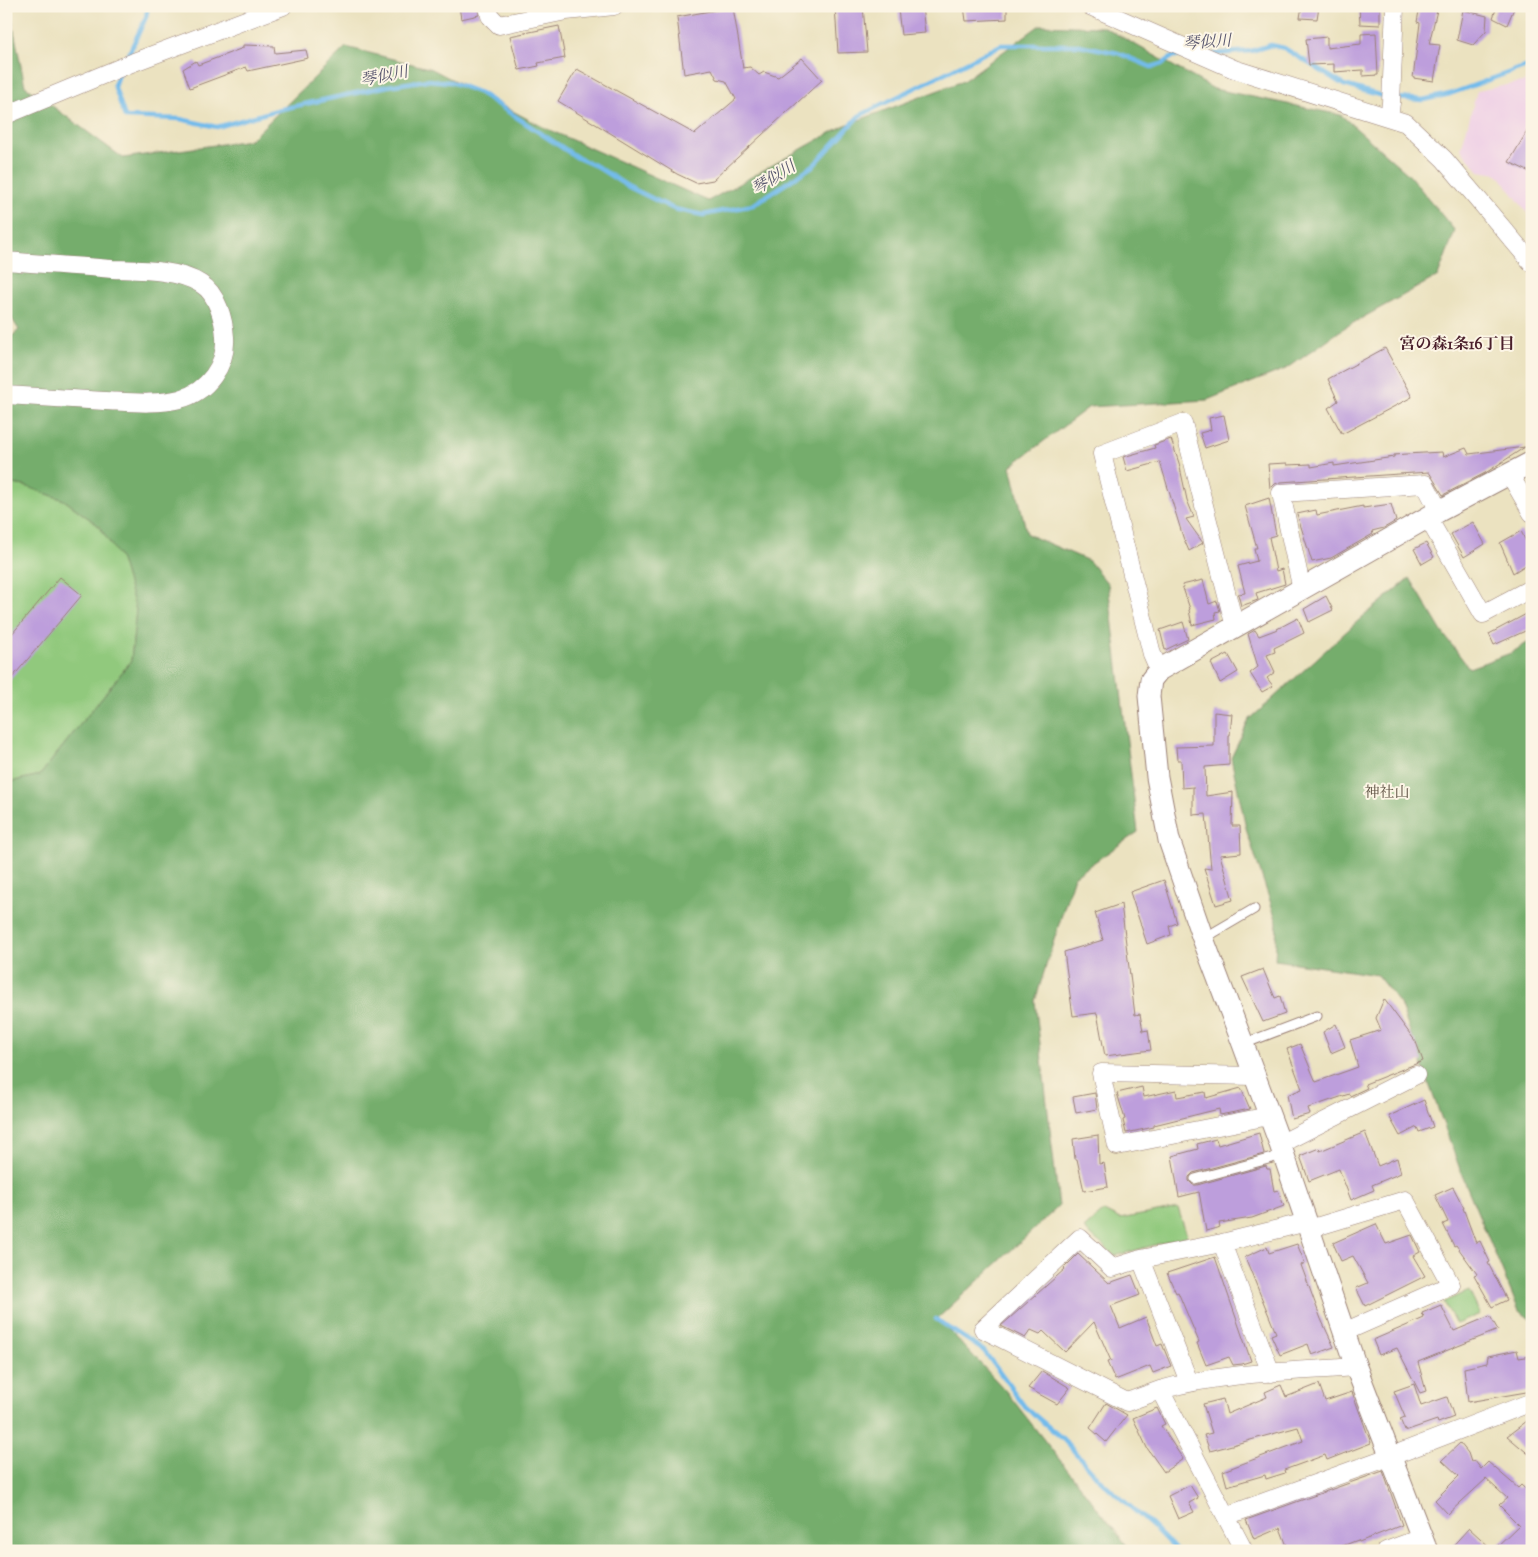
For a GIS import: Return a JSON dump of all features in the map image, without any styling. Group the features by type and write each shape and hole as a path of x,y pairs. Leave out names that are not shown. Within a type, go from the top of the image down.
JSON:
{"street":[{"path":"6,115 134,62 283,6"},
{"path":"488,6 490,16 499,24 566,11 614,6"},
{"path":"1090,6 1234,69 1406,123 1444,159 1532,263"},
{"path":"1389,117 1395,6"},
{"path":"6,261 158,272 183,276 202,284 216,301 224,321 225,342 223,360 211,379 196,393 180,400 142,403 6,395"},
{"path":"1159,670 1152,654 1102,454 1183,423 1235,628"},
{"path":"1386,1551 1424,1544 1356,1367 1308,1225 1255,1076 1202,936 1169,840 1156,777 1149,696 1151,680 1159,670 1434,514 1532,462"},
{"path":"1509,474 1532,513"},
{"path":"1302,590 1281,493 1425,484 1434,514 1483,614 1532,588"},
{"path":"1255,1076 1101,1073 1118,1146 1269,1116"},
{"path":"1281,1150 1416,1075"},
{"path":"1344,1332 1451,1285 1405,1200 1308,1225 1140,1259 1112,1268 1080,1238 983,1329 1127,1402 1189,1382 1271,1373 1356,1367"},
{"path":"1222,1243 1271,1373"},
{"path":"1140,1259 1189,1382"},
{"path":"1160,1390 1244,1551"},
{"path":"1226,1516 1389,1457 1532,1402"}],"lane":[{"path":"1202,936 1213,933 1254,909"},
{"path":"1243,1044 1316,1016"},
{"path":"1195,1179 1281,1150"}],"shaded area":[{"path":"1532,80 1532,219 1498,174 1479,171 1461,149 1477,91"}],"green space":[{"path":"6,6 9,6 25,86 123,158 250,140 346,47 432,69 543,127 708,201 843,126 963,81 1040,25 1104,27 1214,89 1341,115 1409,175 1455,231 1438,276 1344,328 1288,368 1207,400 1089,407 1011,466 1027,534 1089,561 1108,584 1138,832 1074,876 1035,1001 1059,1206 938,1318 1005,1390 1131,1551 6,1551 6,783 40,775 131,661 136,610 121,560 99,526 64,500 25,486 6,483 6,341 19,330 7,311 6,306"},
{"path":"6,483 25,486 64,500 99,526 121,559 136,610 131,661 40,775 6,783"},
{"name":"神社山","path":"1410,578 1442,632 1469,668 1511,653 1532,640 1532,1320 1519,1311 1462,1175 1400,1004 1377,975 1275,960 1277,922 1247,832 1231,758 1249,720 1359,620"},
{"path":"1178,1208 1187,1236 1115,1256 1084,1229 1104,1211 1120,1219"},
{"path":"1469,1291 1480,1314 1456,1324 1444,1302"}],"building":[{"path":"459,6 478,6 479,15 461,19"},
{"path":"835,6 863,6 867,52 838,53"},
{"path":"922,6 925,33 901,35 898,9"},
{"path":"964,6 1007,6 1007,19 966,21"},
{"path":"1302,6 1319,6 1317,19 1300,18"},
{"path":"1359,6 1380,6 1380,25 1360,24"},
{"path":"1420,6 1438,6 1429,44 1440,45 1434,81 1413,78 1420,23 1417,22"},
{"path":"1497,6 1515,6 1507,25 1493,18"},
{"path":"733,7 743,68 750,67 759,75 764,72 778,77 802,58 822,80 713,180 696,183 677,174 558,101 577,69 695,134 736,99 726,81 717,79 712,69 684,74 677,17"},
{"path":"1463,10 1487,16 1486,31 1473,45 1457,40"},
{"path":"559,26 565,58 538,63 539,66 519,70 510,36"},
{"path":"1376,33 1378,75 1363,76 1363,70 1334,72 1334,64 1309,65 1306,39 1327,37 1327,48 1361,44 1361,34"},
{"path":"243,45 274,46 275,53 306,50 308,58 248,71 246,67 190,88 183,69 196,61 198,65 243,48"},
{"path":"1532,123 1532,173 1509,162"},
{"path":"1385,348 1412,397 1342,434 1328,408 1338,401 1328,379"},
{"path":"1224,415 1229,440 1205,448 1200,433 1211,430 1209,418"},
{"path":"1171,439 1179,463 1187,500 1194,517 1186,519 1203,543 1189,551 1160,462 1127,471 1123,457 1155,448 1154,445"},
{"path":"1525,447 1487,472 1443,495 1429,472 1280,482 1270,489 1268,464 1311,464 1311,467 1334,463 1334,466 1394,457 1394,455 1442,452 1443,457 1466,448 1469,454"},
{"path":"1269,498 1276,535 1269,537 1276,571 1282,569 1285,584 1256,593 1258,600 1241,606 1238,594 1245,593 1238,566 1257,561 1254,548 1257,548 1245,506"},
{"path":"1391,504 1396,521 1384,528 1372,531 1373,534 1331,558 1312,562 1297,514 1316,510 1317,515 1363,506 1363,508"},
{"path":"1473,522 1485,544 1464,557 1451,534"},
{"path":"1521,531 1532,554 1532,561 1513,573 1500,543"},
{"path":"1426,543 1434,557 1422,564 1414,549"},
{"path":"60,577 82,595 6,685 6,641"},
{"path":"1203,580 1209,604 1217,601 1220,611 1215,612 1216,619 1192,625 1190,609 1182,585"},
{"path":"1326,596 1333,610 1309,622 1304,609"},
{"path":"1532,611 1532,628 1494,645 1489,634"},
{"path":"1298,618 1304,633 1274,648 1275,652 1267,655 1275,672 1267,678 1273,686 1262,692 1250,673 1258,667 1248,634 1255,630 1259,636"},
{"path":"1183,622 1188,639 1165,650 1160,630"},
{"path":"1228,654 1238,672 1220,683 1211,663"},
{"path":"1214,712 1232,714 1229,735 1229,765 1205,767 1206,796 1233,792 1232,826 1240,826 1241,853 1220,855 1233,900 1216,905 1204,868 1211,869 1206,814 1193,815 1193,787 1182,788 1181,760 1177,760 1176,747 1214,746"},
{"path":"1164,880 1177,923 1169,926 1171,935 1147,944 1130,892"},
{"path":"1121,904 1135,1015 1140,1014 1143,1031 1148,1030 1151,1050 1105,1056 1097,1013 1073,1016 1064,952 1103,940 1095,913"},
{"path":"1263,969 1275,998 1280,996 1285,1014 1263,1022 1242,977"},
{"path":"1384,999 1416,1042 1423,1061 1365,1084 1367,1088 1350,1096 1349,1094 1308,1108 1310,1114 1292,1119 1287,1095 1302,1089 1287,1049 1300,1044 1316,1082 1358,1067 1350,1040 1381,1030 1376,1018"},
{"path":"1336,1024 1345,1047 1331,1053 1323,1032"},
{"path":"1142,1087 1144,1097 1176,1090 1177,1097 1205,1092 1206,1098 1241,1088 1250,1109 1220,1115 1219,1109 1126,1133 1123,1120 1125,1119 1117,1093"},
{"path":"1095,1093 1097,1109 1076,1113 1073,1097"},
{"path":"1424,1100 1433,1127 1419,1132 1417,1127 1400,1136 1389,1116"},
{"path":"1365,1132 1378,1166 1397,1158 1401,1173 1372,1185 1374,1190 1351,1200 1339,1169 1309,1181 1300,1156 1319,1148 1320,1151"},
{"path":"1259,1133 1264,1154 1193,1173 1189,1177 1189,1181 1193,1185 1197,1185 1266,1166 1267,1169 1270,1169 1274,1191 1278,1190 1284,1206 1252,1218 1219,1223 1220,1227 1206,1231 1199,1192 1179,1197 1172,1156 1198,1149 1197,1144 1216,1139 1218,1145"},
{"path":"1098,1135 1099,1164 1104,1163 1108,1187 1084,1191 1077,1159 1075,1159 1073,1139"},
{"path":"1453,1187 1464,1208 1476,1243 1480,1241 1490,1262 1488,1263 1507,1300 1492,1307 1474,1275 1477,1274 1456,1245 1454,1246 1443,1224 1448,1222 1435,1195"},
{"path":"1376,1224 1386,1244 1412,1235 1420,1252 1413,1256 1425,1276 1365,1306 1356,1288 1368,1283 1353,1256 1341,1261 1333,1243"},
{"path":"1297,1244 1305,1263 1301,1265 1321,1319 1334,1347 1312,1355 1308,1344 1280,1355 1271,1335 1276,1333 1245,1257 1267,1247 1269,1253"},
{"path":"1078,1254 1109,1283 1132,1275 1140,1295 1111,1306 1120,1328 1146,1317 1157,1346 1162,1344 1171,1366 1153,1373 1150,1366 1115,1380 1107,1362 1111,1361 1094,1322 1065,1352 1043,1331 1040,1334 1031,1330 1025,1338 1001,1326 1065,1269"},
{"path":"1215,1257 1251,1361 1242,1364 1233,1365 1229,1357 1206,1365 1197,1343 1199,1342 1178,1292 1176,1293 1167,1273"},
{"path":"1441,1305 1454,1331 1490,1316 1498,1330 1418,1362 1426,1391 1420,1393 1397,1348 1379,1355 1373,1340 1424,1318 1422,1313"},
{"path":"1517,1350 1519,1358 1532,1356 1532,1391 1468,1402 1464,1368 1487,1363 1488,1356"},
{"path":"1042,1371 1070,1388 1057,1404 1028,1388"},
{"path":"1319,1384 1325,1401 1352,1392 1371,1443 1327,1460 1325,1455 1284,1470 1285,1473 1266,1479 1265,1475 1227,1486 1223,1471 1303,1441 1298,1427 1210,1451 1204,1435 1212,1433 1203,1404 1223,1399 1227,1414 1267,1397 1265,1392 1281,1385 1286,1397"},
{"path":"1414,1384 1421,1406 1447,1397 1454,1417 1438,1423 1437,1420 1405,1431 1400,1419 1405,1417 1394,1391"},
{"path":"1106,1403 1127,1415 1106,1442 1090,1428"},
{"path":"1157,1408 1165,1424 1161,1426 1183,1459 1164,1472 1147,1448 1133,1418"},
{"path":"1527,1421 1532,1426 1532,1457 1507,1436"},
{"path":"1460,1443 1468,1453 1471,1462 1475,1461 1481,1469 1488,1462 1518,1488 1521,1485 1532,1495 1532,1551 1448,1551 1469,1528 1493,1550 1519,1525 1499,1505 1507,1498 1486,1479 1448,1514 1435,1500 1459,1476 1442,1460"},
{"path":"1383,1471 1402,1525 1359,1542 1358,1540 1329,1551 1289,1551 1280,1528 1254,1539 1246,1520"},
{"path":"1190,1485 1198,1498 1189,1503 1194,1512 1178,1519 1168,1496"}],"waterway":[{"name":"琴似川","path":"126,60 146,17 148,6"},
{"name":"琴似川","path":"119,74 114,85 125,117 180,119 217,127 277,110 388,86 427,80 451,82 480,93 578,158 596,166 627,186 674,209 703,215 753,205 814,165 859,116 1001,45 1079,45 1118,53 1151,67 1162,64 1174,56 1189,56"},
{"name":"琴似川","path":"1215,54 1251,51 1271,45 1284,48 1344,85 1386,97"},
{"name":"琴似川","path":"1396,98 1423,100 1450,94 1524,67 1532,67"},
{"path":"936,1319 984,1351 1025,1407 1063,1439 1098,1478 1177,1551"}],"district":[{"name":"宮の森1条16丁目","path":"1457,343"}]}
